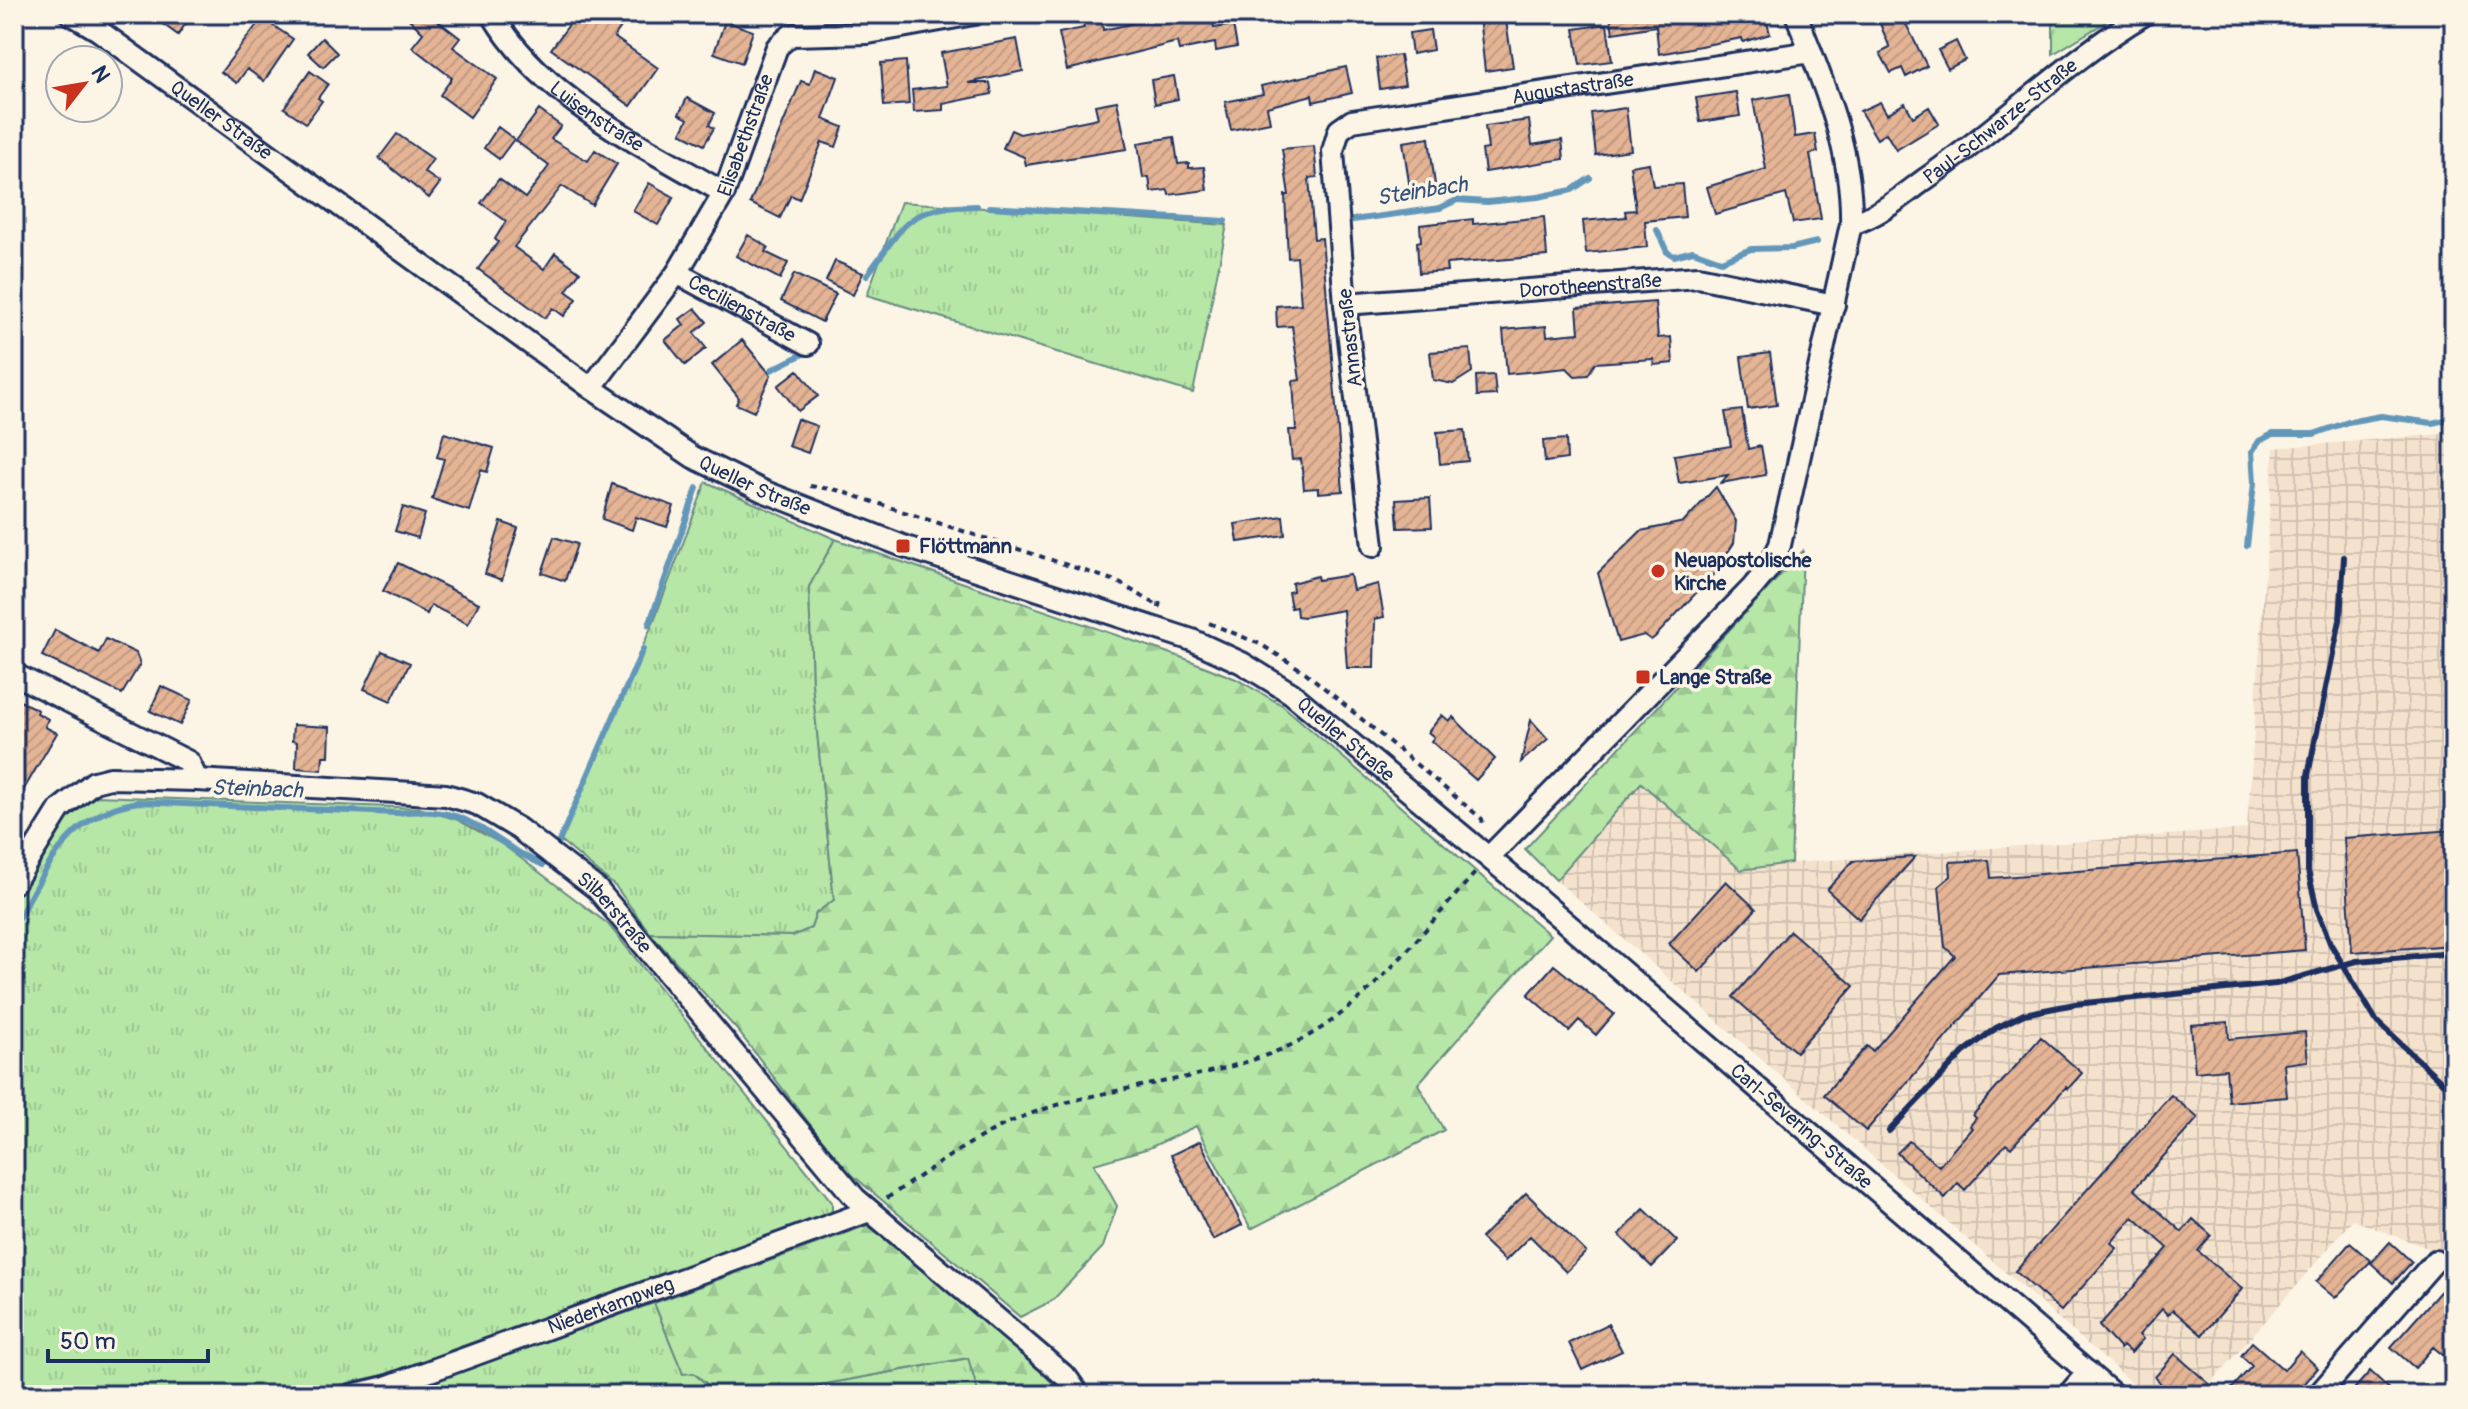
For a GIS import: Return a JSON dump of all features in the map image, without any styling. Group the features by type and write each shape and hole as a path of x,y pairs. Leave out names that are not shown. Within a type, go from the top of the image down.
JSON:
{"street":[{"name":"Queller Straße","path":"71,14 98,30 591,388 693,457 763,491 957,564 1155,626 1242,663 1312,709 1489,857"},
{"name":"Luisenstraße","path":"492,14 526,61 591,116 724,193"},
{"name":"Elisabethstraße","path":"591,388 677,273 724,193 777,47 791,35 868,33 974,14"},
{"path":"1489,857 1768,569 1780,545 1851,224 1852,185 1847,158 1796,14"},
{"name":"Paul-Schwarze-Straße","path":"1851,224 1869,219 1960,156 2106,37 2145,14"},
{"name":"Augustastraße","path":"1339,130 1352,121 1811,52"},
{"name":"Annastraße","path":"1339,130 1333,151 1345,304 1373,546"},
{"name":"Cecilienstraße","path":"677,273 808,344"},
{"name":"Dorotheenstraße","path":"1345,304 1698,277 1834,305"},
{"path":"14,674 189,762 197,780"},
{"name":"Silberstraße","path":"14,883 60,809 94,782 110,778 446,795 477,804 519,829 597,889 869,1211 1067,1378 1079,1395"},
{"name":"Carl-Severing-Straße","path":"1489,857 2114,1395"},
{"name":"Niederkampweg","path":"352,1395 386,1387 869,1211"},
{"path":"2318,1395 2435,1261"},
{"path":"2068,1395 2088,1372"}],"path":[{"path":"869,1211 960,1149 1022,1117 1096,1095 1228,1069 1293,1044 1339,1015 1388,968 1489,857"}],"shaded area":[{"path":"2454,433 2454,1258 2353,1220 2201,1395 2146,1395 1556,880 1641,783 1741,870 1791,863 2247,829 2274,448"}],"green space":[{"path":"2053,14 2119,14 2053,54"},
{"path":"901,202 1227,225 1193,393 867,295"},
{"path":"706,482 835,539 809,587 812,683 834,900 816,913 811,928 793,936 650,933 616,887 560,840 655,618"},
{"path":"835,539 1186,659 1236,679 1282,705 1550,935 1418,1084 1444,1130 1251,1229 1196,1126 1149,1148 1094,1164 1117,1206 1103,1247 1052,1301 1020,1317 843,1167 738,1031 650,933 793,936 811,928 816,913 834,900 812,683 809,587"},
{"path":"1803,551 1791,863 1741,870 1641,783 1556,880 1525,849"},
{"path":"96,796 419,808 458,820 502,844 608,924 832,1202 832,1213 383,1375 296,1395 14,1395 14,898 70,811"},
{"path":"868,1225 1002,1332 1064,1395 979,1395 968,1358 765,1395 720,1395 694,1373 683,1374 654,1303"},
{"path":"654,1303 683,1373 693,1373 720,1395 408,1395 404,1391"},
{"path":"969,1358 979,1395 765,1395"}],"building":[{"path":"149,14 192,14 178,35"},
{"path":"404,14 429,14 460,38 453,47 497,79 470,117 440,95 452,78 412,47 423,33"},
{"path":"577,14 630,14 614,37 658,68 631,106 551,49"},
{"path":"1081,14 1101,14 1103,30 1176,14 1211,14 1214,28 1233,25 1237,47 1216,51 1215,43 1179,50 1177,42 1067,70 1059,33 1084,28"},
{"path":"1505,14 1513,67 1485,71 1479,17"},
{"path":"1610,14 1706,14 1709,22 1737,14 1765,14 1770,34 1743,42 1742,38 1659,54 1656,26 1613,33"},
{"path":"1876,14 1901,14 1927,66 1906,77 1902,68 1891,73 1880,53 1890,48"},
{"path":"262,18 293,39 264,81 247,69 237,83 221,72"},
{"path":"725,21 753,31 742,63 714,53"},
{"path":"1607,24 1612,61 1580,65 1574,29"},
{"path":"1430,30 1433,50 1412,54 1409,33"},
{"path":"322,38 337,53 323,67 308,53"},
{"path":"1017,39 1023,71 968,83 990,83 992,94 943,104 943,110 914,112 912,90 947,86 941,53"},
{"path":"1956,41 1965,60 1948,69 1938,50"},
{"path":"1400,55 1405,85 1380,89 1376,58"},
{"path":"906,61 909,104 884,106 881,63"},
{"path":"1346,67 1352,93 1313,102 1312,95 1267,107 1270,122 1231,130 1225,102 1263,94 1261,86"},
{"path":"815,68 838,77 823,119 843,127 836,147 822,142 799,199 791,195 780,218 750,203 801,81 810,84"},
{"path":"310,71 328,84 318,98 322,101 306,123 284,108"},
{"path":"1174,76 1178,99 1155,104 1151,80"},
{"path":"1736,92 1740,116 1700,122 1696,98"},
{"path":"1789,94 1795,137 1815,134 1818,152 1810,154 1821,219 1793,223 1786,194 1715,214 1707,187 1766,169 1753,100"},
{"path":"687,98 715,113 709,125 714,128 704,145 681,133 688,119 679,114"},
{"path":"1117,101 1127,149 1026,165 1024,157 1003,148 1011,130 1020,134 1098,118 1095,105"},
{"path":"1880,102 1887,114 1905,103 1913,117 1929,107 1939,124 1896,150 1886,133 1877,139 1860,111"},
{"path":"1626,108 1631,150 1596,155 1591,113"},
{"path":"539,110 561,126 551,139 588,161 595,150 617,164 592,205 562,186 514,247 544,269 555,253 580,272 566,291 577,299 564,316 553,308 545,318 478,269 498,242 495,239 506,221 481,203 499,179 525,198 549,166 516,141"},
{"path":"1529,120 1532,145 1562,140 1564,159 1485,172 1482,150 1488,149 1485,126"},
{"path":"498,127 514,139 499,159 484,148"},
{"path":"397,134 433,159 424,172 440,183 429,198 379,158"},
{"path":"1174,137 1178,164 1189,163 1189,168 1204,167 1207,190 1169,195 1168,190 1151,192 1149,177 1143,178 1138,143"},
{"path":"1429,138 1435,185 1410,189 1403,142"},
{"path":"1314,146 1317,177 1309,178 1314,239 1322,238 1343,491 1318,493 1318,488 1304,489 1301,459 1292,460 1289,430 1296,430 1293,381 1300,380 1292,326 1277,327 1276,306 1301,304 1297,257 1288,258 1285,195 1289,195 1282,149"},
{"path":"1649,163 1653,186 1682,184 1685,217 1645,221 1647,247 1586,253 1583,221 1626,217 1625,211 1636,210 1630,166"},
{"path":"649,183 674,197 658,225 633,211"},
{"path":"1544,217 1547,256 1446,264 1447,271 1419,273 1417,242 1421,241 1420,225 1473,219 1473,224"},
{"path":"748,235 768,247 765,252 788,263 780,279 736,256"},
{"path":"835,261 863,273 853,295 826,281"},
{"path":"794,274 836,294 822,322 781,301"},
{"path":"1655,302 1658,338 1671,337 1673,363 1654,365 1653,359 1595,363 1588,375 1575,376 1567,368 1507,374 1503,330 1546,326 1547,336 1579,333 1577,308"},
{"path":"695,308 707,322 694,333 706,348 685,365 665,340 684,325 680,319"},
{"path":"742,340 771,375 754,412 736,404 739,398 712,365"},
{"path":"1470,349 1472,372 1453,384 1433,380 1430,352"},
{"path":"1770,353 1777,405 1748,409 1741,357"},
{"path":"798,370 818,396 798,411 778,386"},
{"path":"1494,375 1496,395 1477,396 1476,376"},
{"path":"1742,410 1748,449 1761,446 1766,475 1721,483 1728,475 1679,483 1674,455 1731,446 1725,412"},
{"path":"797,419 817,426 808,453 788,446"},
{"path":"1465,430 1468,461 1440,464 1437,432"},
{"path":"444,433 494,448 487,472 481,470 469,511 432,499 444,459 437,457"},
{"path":"1566,439 1567,459 1545,462 1543,441"},
{"path":"612,484 674,506 667,527 636,517 632,530 602,519"},
{"name":"Neuapostolische Kirche","path":"1716,487 1736,521 1734,543 1713,575 1655,637 1651,640 1644,635 1618,642 1598,573 1641,531 1684,522"},
{"path":"1430,498 1432,527 1398,528 1396,500"},
{"path":"403,507 425,514 418,538 395,531"},
{"path":"1283,516 1285,535 1238,542 1235,524"},
{"path":"501,522 518,528 502,580 485,574"},
{"path":"554,537 577,544 565,581 542,573"},
{"path":"398,563 479,603 468,624 431,605 427,614 383,591"},
{"path":"1350,575 1353,590 1378,584 1384,617 1375,619 1374,668 1347,668 1343,610 1304,617 1297,616 1296,607 1291,608 1288,592 1293,591 1292,583 1317,576 1318,580"},
{"path":"55,630 99,653 106,639 136,653 140,664 122,694 42,656"},
{"path":"382,651 410,663 391,701 364,689"},
{"path":"161,686 192,700 180,725 150,711"},
{"path":"14,698 38,710 37,713 48,719 45,727 57,733 14,806"},
{"path":"1442,715 1449,721 1453,717 1495,759 1476,780 1431,741 1434,737 1428,732"},
{"path":"1531,720 1548,739 1521,762"},
{"path":"293,725 330,727 329,756 323,756 322,770 296,768 297,742 292,741"},
{"path":"2454,830 2454,945 2352,952 2344,838"},
{"path":"2297,853 2305,950 1999,975 1866,1131 1824,1095 1867,1046 1873,1051 1955,956 1945,947 1939,886 1951,876 1950,862 1989,860 1991,878"},
{"path":"1915,857 1859,919 1827,890 1853,861"},
{"path":"1726,881 1756,909 1699,972 1669,944"},
{"path":"1790,931 1854,986 1796,1052 1733,997"},
{"path":"1554,965 1614,1014 1596,1035 1579,1020 1569,1031 1528,995"},
{"path":"2228,1022 2229,1039 2305,1032 2308,1061 2284,1064 2287,1097 2229,1102 2226,1069 2195,1072 2191,1025"},
{"path":"2041,1037 2082,1073 2011,1148 2006,1144 1965,1190 1958,1183 1945,1198 1897,1153 1909,1141 1939,1166 1972,1128 1970,1126 1976,1118 1973,1115"},
{"path":"2171,1095 2198,1118 2134,1189 2182,1232 2193,1219 2211,1235 2198,1251 2242,1289 2202,1335 2173,1310 2168,1315 2162,1309 2139,1335 2143,1339 2131,1353 2123,1346 2120,1349 2099,1326 2168,1248 2133,1217 2111,1243 2117,1248 2061,1311 2015,1271"},
{"path":"1200,1141 1242,1225 1213,1240 1171,1155"},
{"path":"1526,1193 1586,1252 1566,1272 1530,1236 1505,1261 1481,1238"},
{"path":"1644,1209 1677,1241 1652,1267 1619,1235"},
{"path":"2390,1242 2412,1262 2393,1283 2371,1263"},
{"path":"2350,1243 2371,1261 2335,1298 2316,1282"},
{"path":"2454,1276 2454,1364 2433,1347 2415,1368 2391,1347"},
{"path":"1608,1324 1622,1351 1582,1370 1569,1343"},
{"path":"2252,1342 2284,1370 2300,1351 2318,1368 2295,1395 2226,1395 2252,1366 2241,1356"},
{"path":"2175,1354 2222,1395 2170,1395 2155,1377"},
{"path":"2370,1371 2396,1395 2349,1395"}],"waterway":[{"name":"Steinbach","path":"1353,220 1440,208 1457,200 1487,202 1538,197 1572,190 1590,178"},
{"name":"Steinbach","path":"867,275 901,230 921,214 953,207 977,206"},
{"name":"Steinbach","path":"989,207 1225,221"},
{"name":"Steinbach","path":"1657,230 1667,252 1674,256 1693,251 1721,261 1751,249 1792,248 1817,242"},
{"name":"Steinbach","path":"771,370 805,353"},
{"name":"Steinbach","path":"2247,546 2254,483 2252,452 2259,441 2273,434 2314,434 2348,422 2381,416 2432,423 2454,418"},
{"name":"Steinbach","path":"649,625 697,488"},
{"name":"Steinbach","path":"558,844 643,649"},
{"name":"Steinbach","path":"14,926 49,865 76,831 114,808 138,802 444,813 476,825 543,865"}],"railway":[{"path":"2344,557 2340,620 2308,775 2308,871 2317,909 2330,943 2377,1022 2454,1093"},
{"path":"1889,1131 1964,1052 1996,1028 2024,1014 2075,1004 2276,984 2357,961 2454,953"}],"place":[{"name":"Flöttmann","path":"903,546"},
{"name":"Neuapostolische Kirche","path":"1658,571"},
{"name":"Lange Straße","path":"1643,677"}]}
